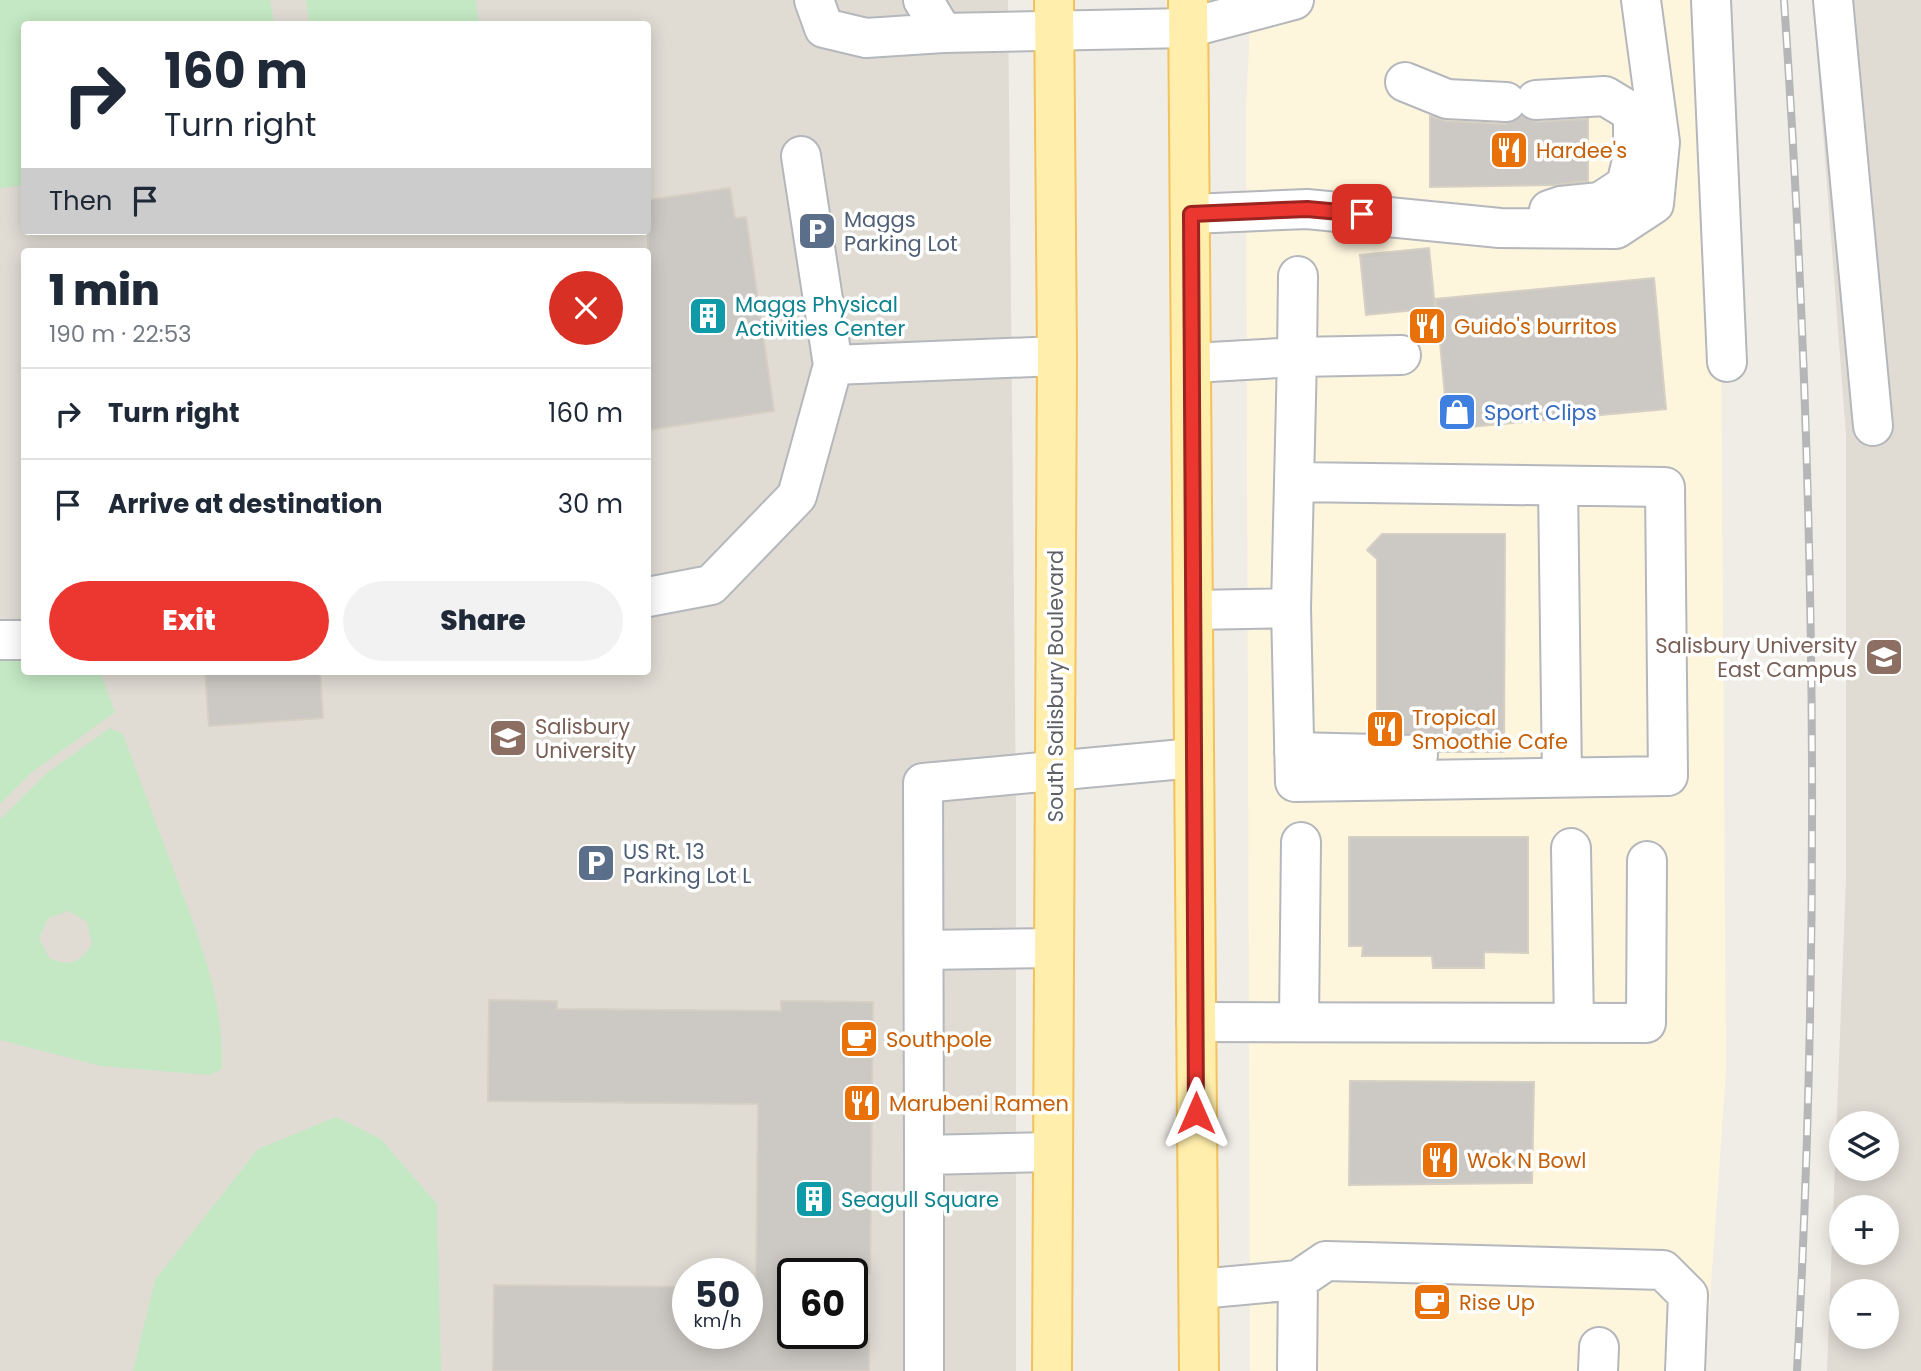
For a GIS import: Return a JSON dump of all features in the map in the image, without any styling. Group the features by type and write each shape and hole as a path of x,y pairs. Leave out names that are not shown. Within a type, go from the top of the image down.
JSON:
{"main road":[{"path":"1188,14 1193,363 1199,1371"},
{"name":"South Salisbury Boulevard","path":"1052,1371 1056,356 1054,15"}],"street":[{"path":"814,0 824,28 866,38 943,33 1054,15 1188,14 1294,0"},
{"path":"923,0 943,33"},
{"path":"1191,214 1307,209 1500,228 1616,229 1654,204 1660,142 1640,0"},
{"path":"1711,0 1727,362"},
{"path":"1833,0 1873,426"},
{"path":"1405,82 1447,99 1521,101 1605,96 1633,113 1633,156 1626,185 1600,202 1561,206 1500,228"},
{"path":"651,596 711,585 797,496 833,365 801,156"},
{"path":"1294,482 1665,487 1668,776 1562,767 1295,782 1291,608 1298,276"},
{"path":"1193,363 1401,355"},
{"path":"833,365 1056,356"},
{"path":"1558,486 1562,767"},
{"path":"1193,610 1291,608"},
{"path":"0,640 21,640"},
{"path":"924,1371 923,783 1194,758"},
{"path":"1299,1020 1301,842"},
{"path":"1571,848 1574,1023"},
{"path":"1196,1022 1299,1020 1646,1023 1647,861"},
{"path":"925,950 1052,948"},
{"path":"925,1155 1051,1152"},
{"path":"1199,1289 1298,1280 1326,1261 1663,1270 1688,1295 1685,1371"},
{"path":"1297,1371 1298,1280"}],"shaded area":[{"name":"Salisbury University","path":"0,0 1008,0 1016,805 1016,1371 0,1371"},
{"path":"1251,0 1701,0 1721,336 1726,1071 1705,1371 1250,1371 1246,111"},
{"name":"Salisbury University East Campus","path":"1813,0 1921,0 1921,1371 1827,1371 1829,1319 1829,1349 1899,1349 1899,1279 1831,1279 1831,1265 1899,1265 1899,1195 1834,1195 1834,1181 1899,1181 1899,1111 1837,1111 1846,879 1846,435"}],"green space":[{"path":"0,0 270,0 274,21 21,21 21,185 0,188"},
{"path":"306,0 476,0 479,21 309,21"},
{"path":"0,642 21,644 21,675 101,675 115,712 31,773 0,804"},
{"path":"110,728 123,734 209,972 219,1019 222,1069 210,1075 101,1066 0,1040 0,819 47,773","holes":["69,911 87,922 92,943 84,955 69,963 49,958 39,938 48,918"]},
{"path":"336,1117 381,1139 437,1204 441,1371 133,1371 155,1280 258,1149"}],"building":[{"name":"Hardee's","path":"1430,116 1446,121 1505,124 1522,116 1537,122 1588,119 1588,181 1554,185 1430,187"},
{"name":"Maggs Physical Activities Center","path":"730,188 735,218 746,217 774,411 651,430 651,248 648,248 648,235 651,235 651,200"},
{"path":"1429,248 1435,308 1366,315 1360,255"},
{"path":"1654,278 1666,409 1448,429 1436,299"},
{"path":"1382,534 1505,534 1504,752 1439,752 1429,736 1377,732 1377,559 1367,550"},
{"path":"205,675 320,675 323,718 209,726"},
{"path":"1349,837 1528,837 1528,953 1484,952 1484,968 1433,968 1432,956 1362,956 1363,946 1349,946"},
{"name":"Seagull Square","path":"489,1000 557,1001 557,1009 781,1011 781,1001 873,1002 870,1274 868,1258 777,1258 777,1349 868,1349 869,1334 869,1371 493,1371 494,1285 672,1287 672,1349 763,1349 763,1258 756,1258 758,1104 488,1101"},
{"path":"1350,1081 1534,1082 1532,1183 1349,1185"}],"railway":[{"path":"1784,0 1803,343 1812,685 1810,1028 1797,1371"}],"place":[{"name":"Hardee's","path":"1509,150"},
{"name":"Maggs Parking Lot","path":"817,231"},
{"name":"Maggs Physical Activities Center","path":"708,316"},
{"name":"Guido's burritos","path":"1427,326"},
{"name":"Sport Clips","path":"1457,412"},
{"name":"Salisbury University East Campus","path":"1884,657"},
{"name":"Tropical Smoothie Cafe","path":"1385,729"},
{"name":"Salisbury University","path":"508,738"},
{"name":"US Rt. 13 Parking Lot L","path":"596,863"},
{"name":"Southpole","path":"859,1039"},
{"name":"Marubeni Ramen","path":"862,1103"},
{"name":"Wok N Bowl","path":"1440,1160"},
{"name":"Seagull Square","path":"814,1199"},
{"name":"Rise Up","path":"1432,1302"}],"route":[{"path":"1196,1113 1191,214 1307,209 1362,214"}]}
